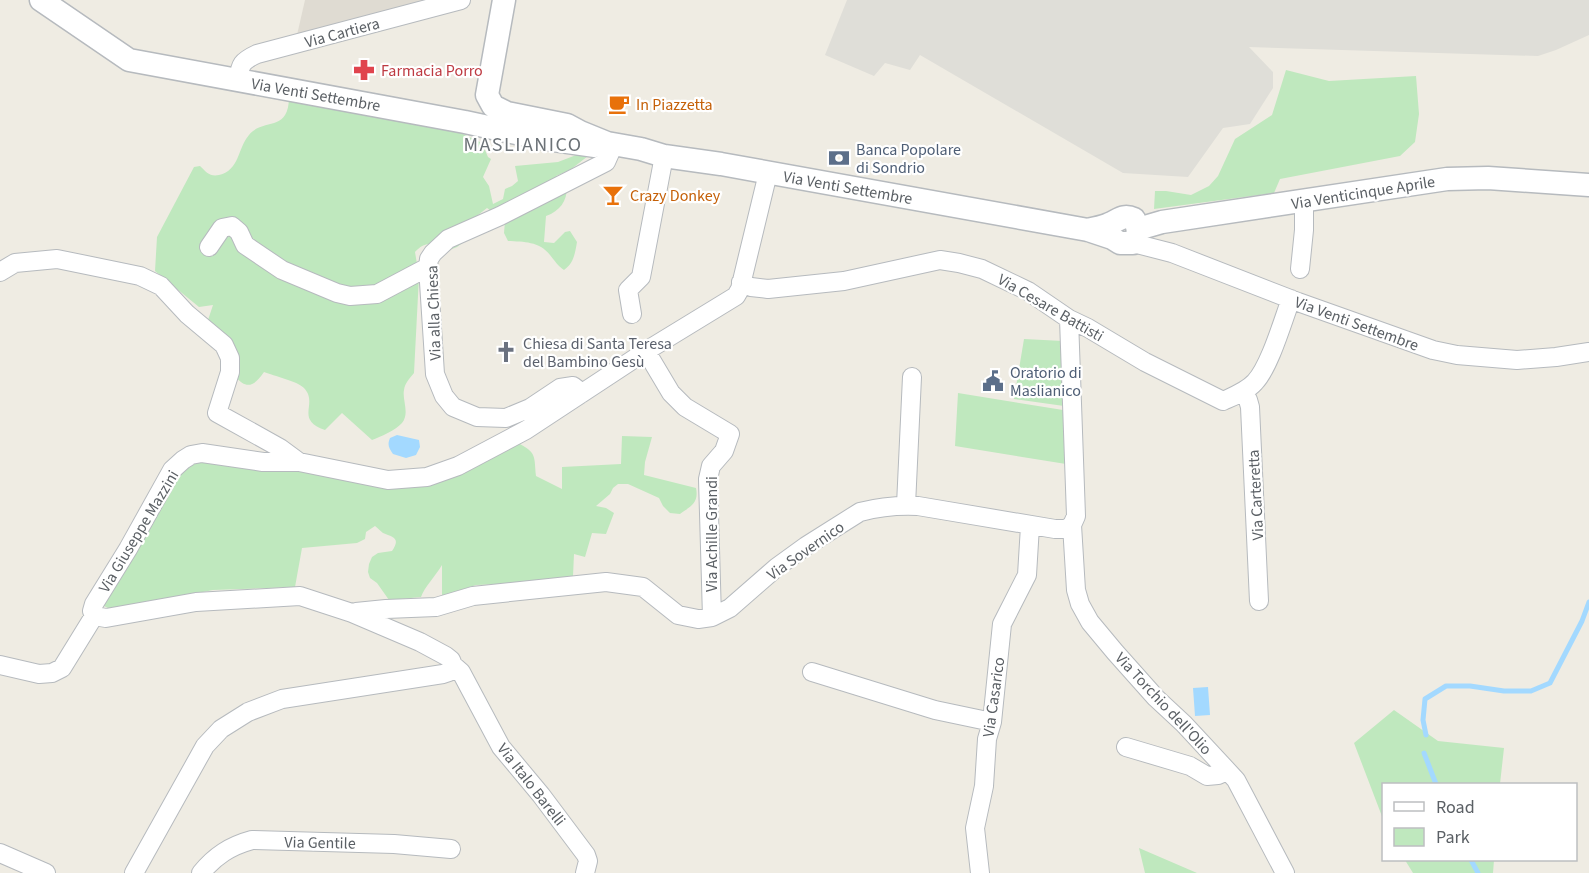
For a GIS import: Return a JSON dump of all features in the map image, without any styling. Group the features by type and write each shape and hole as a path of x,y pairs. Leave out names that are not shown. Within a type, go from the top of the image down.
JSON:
{"street":[{"name":"Via Venti Settembre","path":"41,0 129,60 478,124 560,142 594,146 611,143"},
{"name":"Via Cartiera","path":"238,80 244,59 257,54 460,0"},
{"path":"478,124 487,95 504,0"},
{"name":"Via Venti Settembre","path":"487,95 494,106 507,112 567,125 611,143 664,156 721,164 1088,230 1124,233 1291,299 1433,350 1457,355 1517,360 1589,352"},
{"name":"Via alla Chiesa","path":"582,393 573,386 560,388 530,408 506,418 477,417 453,407 444,396 435,374 428,267 432,253 447,239 500,216 606,162 611,143"},
{"path":"632,314 628,290 641,277 664,156"},
{"name":"Via Giuseppe Mazzini","path":"453,665 446,656 420,642 351,613 300,596 196,602 106,618 94,616 92,611 172,470 191,455 202,453 264,462 299,462 388,480 427,477 458,466 526,430 646,351 736,296 739,293 768,173"},
{"name":"Via Venticinque Aprile","path":"1124,233 1162,222 1426,181 1488,178 1589,185"},
{"path":"1300,269 1304,201"},
{"path":"209,247 222,228 232,226 239,232 245,244 282,270 337,293 350,296 377,294 428,267"},
{"path":"0,272 15,263 57,259 140,276 160,286 187,314 224,345 231,358 230,372 216,413 280,448 299,462"},
{"name":"Via Cesare Battisti","path":"741,282 751,287 768,289 844,281 940,260 959,262 982,269 1028,291 1069,318 1145,362 1223,401 1242,392"},
{"path":"1242,392 1256,381 1267,363 1291,299"},
{"path":"1069,318 1076,516 1072,525"},
{"name":"Via Achille Grandi","path":"646,351 671,393 685,407 730,434 724,451 711,466 708,479 712,617"},
{"path":"906,505 912,377"},
{"name":"Via Carteretta","path":"1242,392 1250,407 1260,601"},
{"name":"Via Sovernico","path":"712,617 730,608 777,567 806,546 860,512 906,505 1030,526 1066,529 1072,525"},
{"name":"Via Torchio dell'Olio","path":"1072,525 1076,590 1080,604 1090,622 1156,698 1184,724 1236,780 1285,873"},
{"name":"Via Casarico","path":"980,873 975,828 984,786 987,739 992,722 1002,624 1027,575 1030,526"},
{"path":"351,613 436,607 473,596 606,582 643,587 678,615 698,619 712,617"},
{"path":"0,665 39,674 52,674 62,668 94,616"},
{"path":"134,873 205,746 221,729 248,712 282,699 443,674 449,672 453,665"},
{"name":"Via Italo Barelli","path":"453,665 461,672 501,747 542,795 586,855 588,861 585,873"},
{"path":"812,672 935,710 992,722"},
{"path":"1126,747 1190,766 1207,776 1227,771"},
{"name":"Via Gentile","path":"201,873 212,860 237,844 252,840 394,844 451,849"},
{"path":"0,853 46,873"}],"shaded area":[{"path":"305,0 424,0 297,35"},
{"path":"847,0 1589,0 1589,35 1538,56 1249,47 1273,72 1273,88 1250,124 1223,128 1188,177 1123,173 920,55 910,70 885,63 874,76 825,55"}],"green space":[{"path":"1286,70 1329,81 1416,76 1419,114 1415,142 1400,156 1280,179 1274,193 1154,209 1155,191 1191,195 1209,186 1218,176 1235,139 1272,115"},
{"path":"289,98 442,124 482,143 491,159 483,177 489,186 493,204 503,199 505,189 518,181 515,166 558,162 584,152 588,156 570,170 556,176 567,187 566,197 559,208 546,216 544,242 554,243 565,232 570,231 577,242 572,261 564,270 541,247 531,243 508,241 504,233 505,221 487,208 469,222 469,238 457,247 447,251 427,244 415,252 419,276 414,373 406,383 404,390 406,411 402,423 372,440 342,413 325,430 316,426 309,416 308,394 296,383 264,372 254,383 247,385 239,381 218,335 208,320 213,305 199,307 155,271 157,237 194,167 200,166 211,175 219,175 231,169 249,135 261,127 280,120 288,109"},
{"path":"1024,339 1063,341 1064,406 1014,399"},
{"path":"958,393 1063,410 1066,464 955,446"},
{"path":"622,436 652,437 644,475 696,488 695,501 680,514 670,513 659,498 628,484 618,484 596,506 614,513 606,534 592,533 585,557 574,554 573,576 524,583 476,585 442,596 442,565 421,597 389,600 377,583 370,578 368,572 372,557 378,553 392,551 396,541 375,526 366,532 365,539 357,543 302,548 295,587 213,590 112,610 102,605 171,486 186,466 205,460 305,470 378,486 518,443 532,453 536,476 562,489 562,467 621,464"},
{"path":"1394,710 1438,741 1504,748 1500,783 1382,783 1382,816 1354,743"},
{"path":"1139,848 1197,873 1145,873"},
{"path":"1406,861 1494,861 1493,873 1413,873"}],"water":[{"path":"397,435 419,440 420,447 416,455 406,458 393,454 389,443 390,438"},
{"path":"1208,687 1210,715 1195,716 1193,688"}],"waterway":[{"path":"1426,735 1423,720 1425,699 1446,686 1531,691 1550,683 1582,621 1589,602"},
{"path":"1424,753 1436,783"},
{"path":"1472,861 1478,873"}],"place":[{"name":"Farmacia Porro","path":"364,70"},
{"name":"In Piazzetta","path":"619,104"},
{"name":"Banca Popolare di Sondrio","path":"839,158"},
{"name":"Crazy Donkey","path":"613,195"},
{"name":"Chiesa di Santa Teresa del Bambino Gesù","path":"506,352"},
{"name":"Oratorio di Maslianico","path":"993,381"}],"district":[{"name":"MASLIANICO","path":"523,144"}]}
